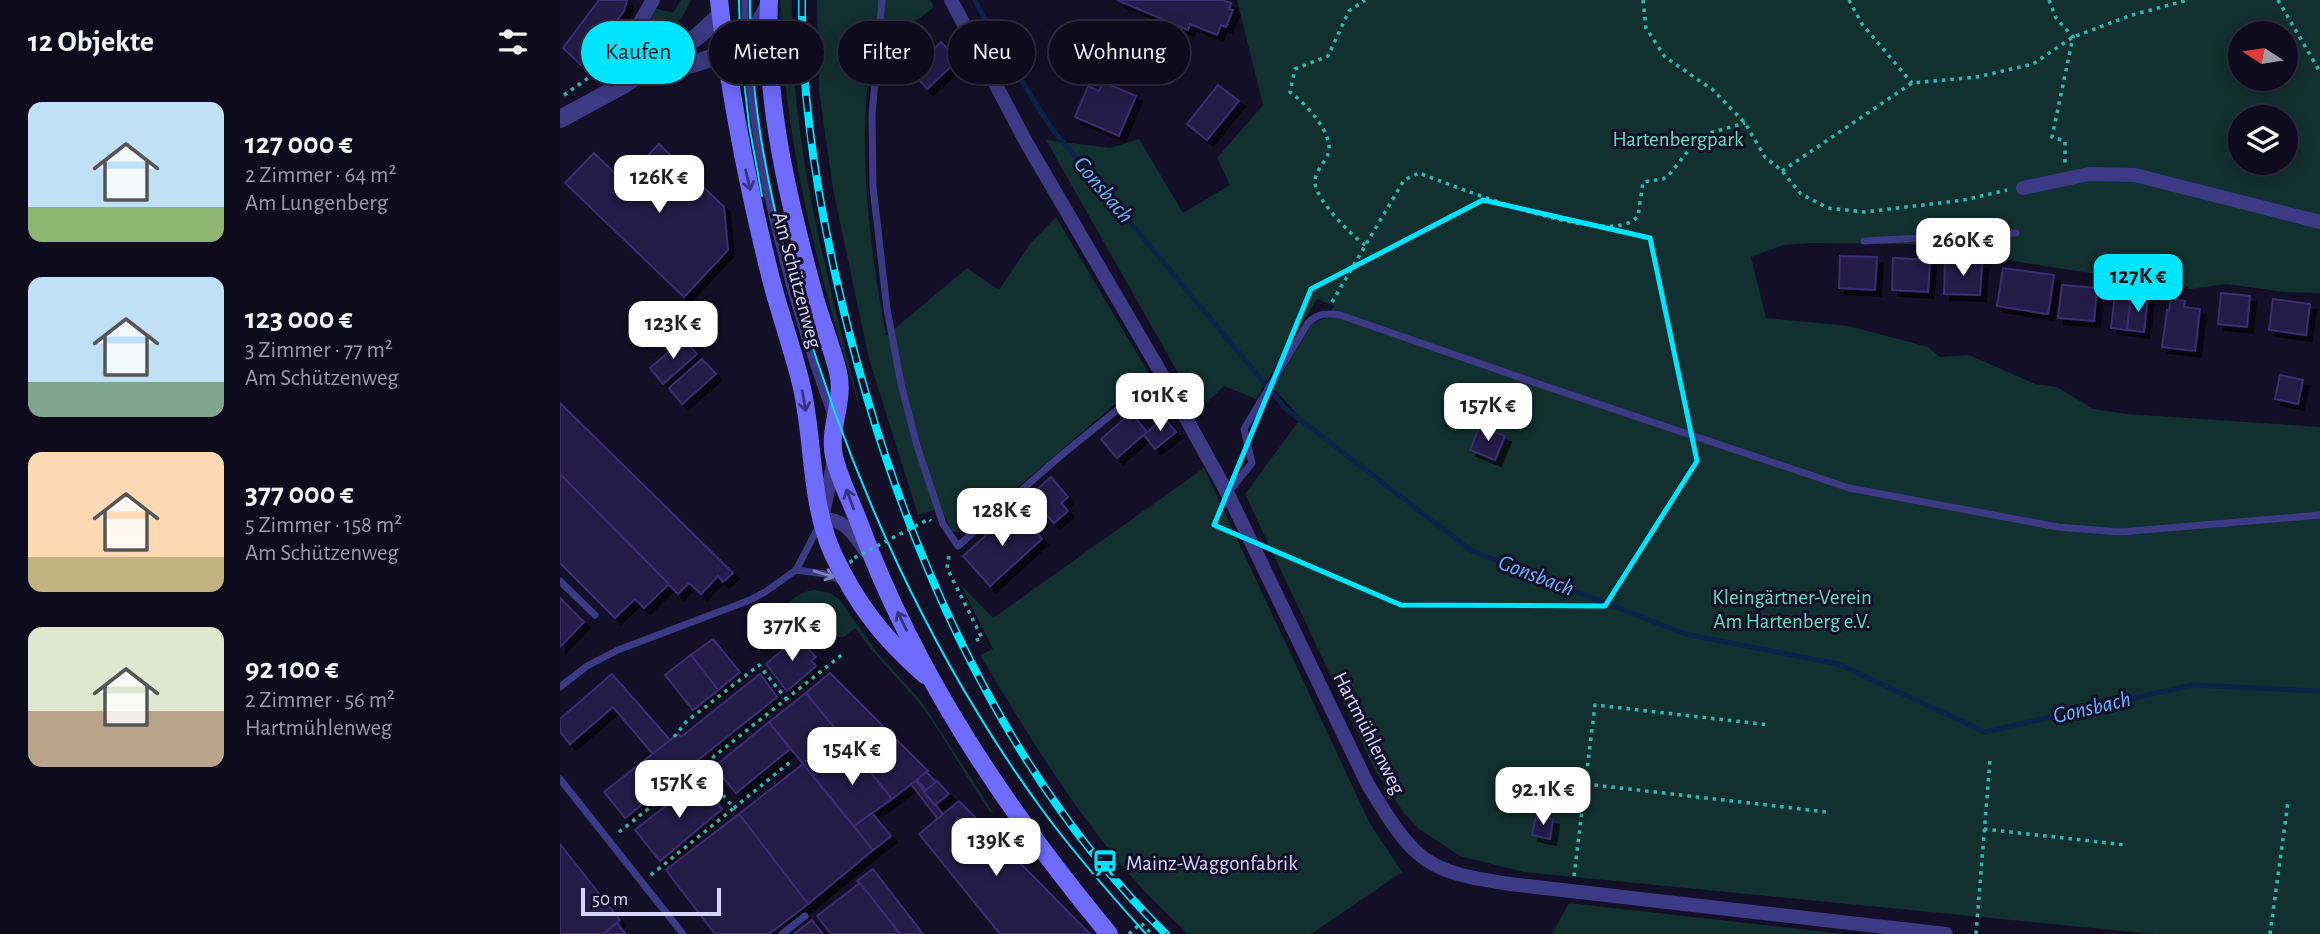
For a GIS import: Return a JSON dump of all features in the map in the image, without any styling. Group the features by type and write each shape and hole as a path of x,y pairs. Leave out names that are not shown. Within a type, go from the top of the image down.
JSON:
{"main road":[{"name":"Am Schützenweg","path":"738,84 743,161 769,272 802,387 822,519 833,554 882,635 930,680"},
{"name":"Am Schützenweg","path":"771,84 783,169 794,222 840,384 834,456 874,563 930,680 993,782 1109,934"}],"street":[{"path":"639,21 653,0"},
{"name":"Hartmühlenweg","path":"951,0 1026,142 1161,373 1228,494 1368,785 1415,851 1435,865 1470,877 1510,884 1946,934"},
{"path":"760,21 769,4"},
{"path":"695,38 702,34 723,6"},
{"path":"702,34 709,36"},
{"path":"560,119 622,85 709,54"},
{"path":"2023,188 2089,174 2135,175 2320,222"},
{"name":"Am Schützenweg","path":"834,456 822,519 831,519 847,526 874,563"}],"lane":[{"path":"741,21 745,0"},
{"path":"882,0 872,115 873,187 887,309 901,384 917,446 943,524 958,546 1058,458 1161,373"},
{"name":"Am Schützenweg","path":"745,84 774,229 801,325 835,426"},
{"path":"1864,241 2016,233"},
{"path":"1228,494 1252,463 1244,429 1308,323 1316,315 1327,313 1340,315 1849,488 2058,527 2120,532 2320,515"},
{"path":"560,687 597,661 647,638 765,592 796,570 822,519"},
{"path":"796,570 825,573 850,586"},
{"path":"560,581 595,615"},
{"path":"560,779 681,931 671,934"},
{"path":"782,934 805,916"}],"path":[{"path":"1365,0 1349,11 1328,56 1296,69 1290,92 1301,101 1327,135 1329,151 1316,174 1315,184 1334,216 1365,245"},
{"path":"1643,0 1646,28 1665,57 1713,90 1745,123 1765,157 1782,171 1801,194 1828,208 1865,212 1965,200 1995,191 2023,188"},
{"path":"1849,0 1863,24 1912,83"},
{"path":"2049,0 2056,18 2073,37"},
{"path":"1782,171 1912,83 1977,78 2033,64 2073,37 2132,15 2188,0"},
{"path":"2278,0 2320,72"},
{"path":"2065,179 2065,141 2052,136 2073,37"},
{"path":"560,98 581,81"},
{"path":"1327,313 1404,180 1419,173 1536,214 1575,224 1615,226 1635,220 1638,216 1643,182 1663,179 1669,175 1692,146 1706,134 1745,123"},
{"path":"852,563 850,560 918,524 929,519 931,522"},
{"path":"948,556 947,568 982,638 974,641"},
{"path":"609,841 844,653"},
{"path":"674,737 686,723 759,665 787,700"},
{"path":"1572,892 1595,705 1770,725"},
{"path":"1976,934 1990,760"},
{"path":"642,883 790,762"},
{"path":"695,763 734,808"},
{"path":"765,782 771,789"},
{"path":"1586,785 1827,812"},
{"path":"2270,934 2288,802"},
{"path":"1984,830 2126,845"},
{"path":"1129,934 1141,923 1152,934"}],"highlighted area":[{"path":"1483,200 1650,238 1697,461 1605,606 1401,605 1214,525 1311,289"}],"green space":[{"path":"681,0 691,0 678,21 648,21 654,8 673,13"},
{"path":"780,0 792,0 792,21 781,21"},
{"path":"817,0 930,0 934,7 916,21 838,21 838,84 867,84 865,163 868,212 886,336 967,268 999,290 1030,244 1056,217 1148,372 1134,388 966,531 953,532 940,508 918,515 869,359 833,189 819,91 819,84 824,84 824,21 817,21"},
{"name":"Kleingärtner-Verein Am Hartenberg e.V.","path":"1237,0 2320,0 2320,293 2284,292 2227,284 2189,289 2166,263 2137,260 2110,276 1987,257 1955,249 1909,244 1783,245 1751,257 1766,318 1849,326 1928,347 1940,357 1969,355 2035,384 2057,387 2093,409 2127,414 2320,427 2320,934 2154,934 1524,872 1460,856 1419,829 1405,814 1376,772 1245,494 1301,418 1273,388 1312,324 1327,317 1334,306 1317,299 1256,399 1224,386 1199,410 1046,140 1110,148 1139,139 1183,213 1230,185 1217,158 1263,105"},
{"path":"786,84 795,84 813,210 862,415 832,314 806,210"},
{"path":"1204,468 1370,824 1402,872 1311,934 1188,934 1159,906 1095,832 1011,707 980,655 993,649 961,585 993,618"},
{"path":"815,590 830,593 839,599 879,655 921,701 993,812 990,812 925,711 855,628 844,637 837,637 791,609 789,603 794,598"},
{"path":"1569,903 1844,934 1552,934"}],"building":[{"path":"599,0 627,0 624,11 616,21 583,21"},
{"path":"1117,0 1223,0 1231,3 1229,9 1233,10 1226,27 1221,25 1217,35 1190,24 1190,21 1167,21"},
{"path":"581,24 581,65 563,48"},
{"path":"941,42 948,49 948,69 934,82 934,49"},
{"path":"1102,84 1108,84 1136,96 1119,136 1075,117 1088,86 1099,91"},
{"path":"1218,85 1239,101 1207,140 1187,124"},
{"path":"659,144 724,207 728,250 684,297 565,183 594,153 623,181"},
{"path":"1840,256 1877,257 1875,290 1839,288"},
{"path":"1893,258 1930,260 1928,292 1892,290"},
{"path":"1945,262 1982,263 1980,295 1944,294"},
{"path":"2003,268 2054,275 2048,314 1997,306"},
{"path":"2062,285 2097,288 2094,321 2058,318"},
{"path":"2115,293 2131,295 2127,330 2111,328"},
{"path":"2221,293 2250,296 2247,327 2218,324"},
{"path":"2131,295 2148,297 2144,332 2127,330"},
{"path":"2171,299 2185,301 2184,307 2200,309 2195,351 2162,347"},
{"path":"2273,299 2310,304 2306,335 2269,330"},
{"path":"684,339 697,354 663,384 650,368"},
{"path":"702,359 716,374 682,404 669,388"},
{"path":"2280,375 2303,380 2298,404 2275,399"},
{"path":"560,403 733,573 723,582 718,576 701,594 689,583 678,594 560,474"},
{"path":"1131,413 1147,432 1117,458 1101,439"},
{"path":"1164,417 1176,432 1155,449 1144,435"},
{"path":"1480,426 1505,436 1495,460 1470,450"},
{"path":"560,474 669,584 644,608 635,599 615,618 560,563"},
{"path":"1051,477 1068,497 1061,503 1068,511 1054,523 1041,509 1033,516 1022,503"},
{"path":"1015,509 1042,539 990,586 963,556"},
{"path":"560,598 584,622 560,647"},
{"path":"790,633 816,657 811,661 816,666 787,691 766,664 786,647 780,640"},
{"path":"713,639 740,672 718,690 691,655"},
{"path":"691,655 718,690 693,710 665,675"},
{"path":"830,673 928,771 892,799 806,693"},
{"path":"612,674 670,740 653,754 613,707 570,744 560,732 560,719"},
{"path":"760,674 777,697 625,818 604,792 678,734 681,737"},
{"path":"806,693 851,748 813,776 769,722"},
{"path":"769,722 790,749 736,793 714,767"},
{"path":"851,748 892,799 854,826 813,776"},
{"path":"803,764 873,850 808,904 739,814"},
{"path":"926,772 936,782 926,790 917,780"},
{"path":"699,780 722,809 660,861 635,830"},
{"path":"916,781 943,814 938,819 911,784"},
{"path":"937,781 949,794 935,805 924,792"},
{"path":"959,801 1090,934 1000,934 919,834"},
{"path":"872,813 891,836 873,850 854,826"},
{"path":"739,814 808,904 769,934 715,934 666,870"},
{"path":"1536,816 1553,819 1550,839 1532,835"},
{"path":"560,844 620,920 603,934 560,934"},
{"path":"873,869 923,934 900,934 857,881"},
{"path":"860,883 900,934 831,934 817,916"},
{"path":"812,920 823,934 794,934"},
{"path":"617,923 626,934 603,934"}],"waterway":[{"name":"Gonsbach","path":"975,0 991,33 1052,129 1286,409 1472,551 1685,634 1838,664 1985,732 2192,685 2320,691"}],"tram line":[{"path":"739,0 740,21"},
{"path":"750,0 753,77 758,116 780,231 821,372 870,502 929,628 999,747 1063,838 1146,934"},
{"path":"744,84 762,196"}],"railway":[{"path":"802,0 807,107 829,247 859,370 886,459 919,546 956,632 999,715 1049,793 1104,867 1166,934"}],"place":[{"name":"Mainz-Waggonfabrik","path":"1105,863"}],"park label":[{"name":"Hartenbergpark","path":"1678,139"}]}
